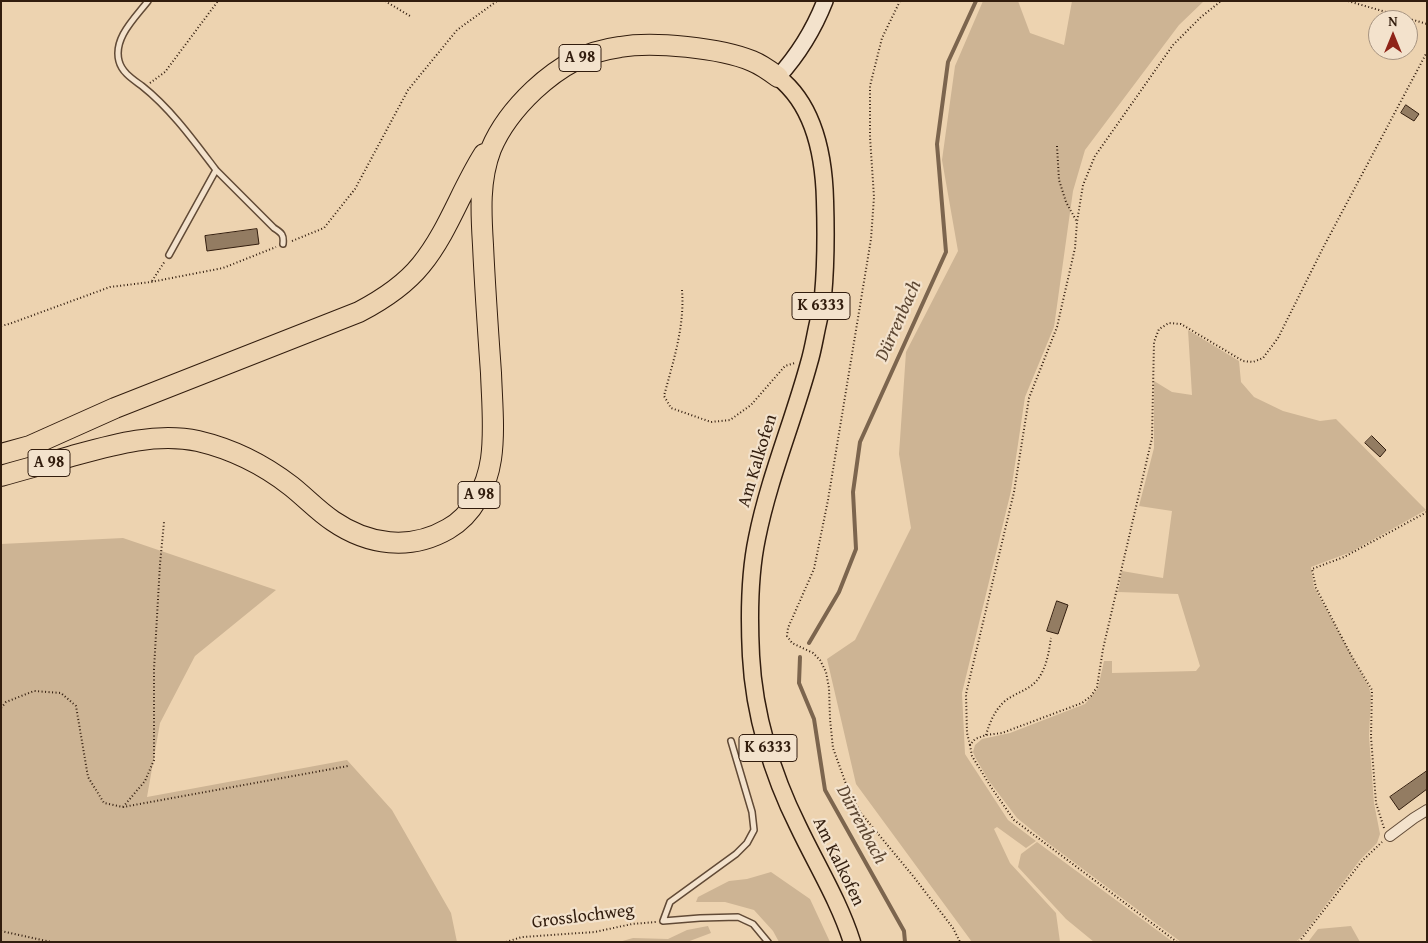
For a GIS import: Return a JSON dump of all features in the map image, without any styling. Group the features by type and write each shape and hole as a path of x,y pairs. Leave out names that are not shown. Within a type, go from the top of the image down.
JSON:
{"highway":[{"name":"A 98","path":"1,454 30,446 115,408 359,312 390,294 406,281 430,253 440,238 473,172 517,107 557,70 592,52 643,44 676,46 728,54 752,61 778,77"},
{"name":"A 98","path":"1,476 132,441 166,439 196,441 234,452 261,466 290,485 333,521 360,536 389,543 409,543 434,537 452,527 468,514 478,498 491,460 493,408 481,213 485,172 491,150 499,132"}],"main road":[{"name":"Am Kalkofen","path":"778,77 787,84 815,132 822,158 826,240 823,299 810,362 779,458 756,540 751,586 751,658 759,716 774,767 797,825 834,899 852,942"}],"street":[{"path":"778,77 791,62 806,38 825,1"},
{"path":"1390,836 1427,810"}],"lane":[{"path":"148,1 128,27 119,45 119,62 128,76 162,104 216,170 274,228 281,232 284,236 282,244"},
{"path":"169,255 216,170"},
{"path":"731,741 752,812 754,830 748,843 736,854 670,902 663,921 738,917 753,924 768,942"}],"path":[{"path":"144,88 165,72 218,1"},
{"path":"385,1 410,16"},
{"path":"1,326 110,287 152,282 223,268 324,228 355,188 408,90 457,30 497,1"},
{"path":"900,1 882,38 870,86 870,137 874,197 871,239 828,500 814,569 788,628 787,636 792,643 812,653 820,660 826,672 829,688 833,748 846,784 860,812 913,876 953,928 960,942"},
{"path":"1177,942 1014,820 972,756 967,733 966,694 1014,492 1029,398 1057,327 1075,248 1077,222 1084,185 1095,156 1173,45 1201,17 1221,1"},
{"path":"1348,1 1427,24"},
{"path":"970,745 975,739 1002,733 1082,703 1097,688 1103,649 1152,438 1152,356 1154,342 1159,329 1169,323 1181,324 1242,361 1253,362 1263,358 1278,338 1324,246 1427,52"},
{"path":"1057,146 1059,180 1066,202 1077,222"},
{"path":"152,282 169,255"},
{"path":"682,290 684,308 678,344 664,396 671,408 711,422 730,420 751,405 785,366 802,360 810,362"},
{"path":"1390,836 1384,828 1376,803 1371,737 1372,690 1316,588 1312,569 1344,557 1427,512"},
{"path":"123,807 145,782 154,760 154,669 164,522"},
{"path":"986,736 992,716 1006,701 1028,689 1040,678 1047,662 1051,638"},
{"path":"1,708 6,702 34,691 61,693 76,706 88,777 104,803 123,807 348,766"},
{"path":"1299,942 1362,861 1376,847"},
{"name":"Grosslochweg","path":"506,942 522,937 595,932 632,924 663,921"},
{"path":"1,931 51,942"}],"shaded area":[{"path":"983,1 1018,1 1030,33 1064,45 1072,1 1204,1 1179,25 1085,150 1073,191 1054,327 1025,397 1011,491 962,693 965,754 1008,820 1036,841 1026,848 997,827 994,829 1010,863 1056,913 1060,942 972,942 856,784 827,659 855,640 911,528 899,454 906,352 958,251 942,160 955,66"},
{"path":"1188,330 1239,361 1241,382 1254,397 1283,411 1320,421 1336,419 1426,510 1351,552 1311,567 1314,587 1369,687 1371,695 1369,736 1374,803 1380,834 1377,843 1360,860 1296,942 1181,942 1017,818 989,781 973,752 975,745 982,739 1010,733 1085,704 1098,688 1104,661 1112,661 1112,673 1196,671 1200,666 1178,594 1118,592 1122,571 1163,578 1172,511 1139,506 1154,448 1154,381 1172,392 1192,395"},
{"path":"123,538 276,590 195,656 160,723 147,797 347,760 392,810 451,913 457,942 1,942 1,544"},
{"path":"1037,842 1173,942 1094,942 1066,919 1018,867 1021,854"},
{"path":"771,872 810,899 830,942 779,942 773,931 754,910 725,902 696,902 698,897 729,881 747,879"},
{"path":"708,926 711,933 687,942 619,942 633,938 668,939 687,930"},
{"path":"1351,926 1360,942 1308,942 1318,929"}],"building":[{"path":"1406,105 1419,114 1414,121 1401,113"},
{"path":"257,229 259,244 207,251 205,236"},
{"path":"1372,436 1386,450 1380,457 1365,443"},
{"path":"1057,601 1068,605 1058,634 1047,631"},
{"path":"1427,771 1427,789 1399,810 1390,797"}],"waterway":[{"name":"Dürrenbach","path":"809,643 839,592 856,549 853,492 860,442 946,252 937,144 948,62 976,1"},
{"name":"Dürrenbach","path":"800,657 799,683 814,719 825,790 904,931 905,942"}]}
